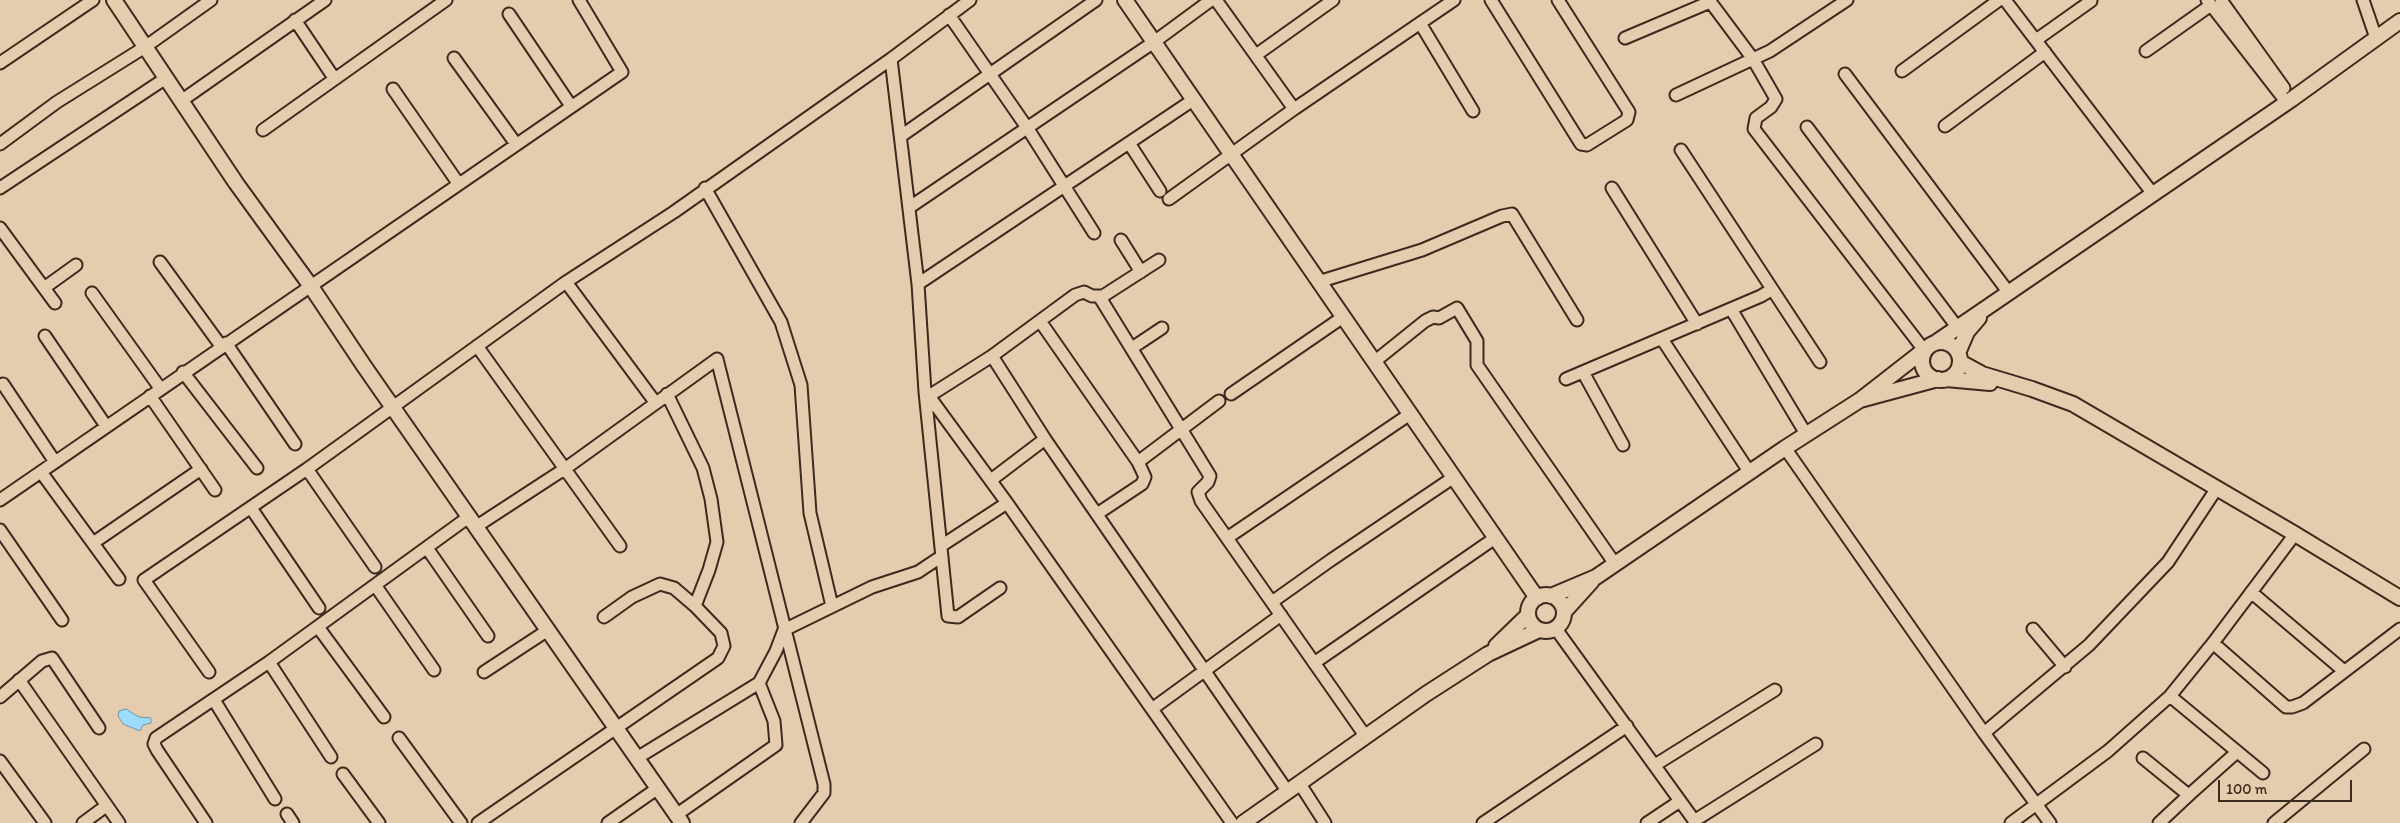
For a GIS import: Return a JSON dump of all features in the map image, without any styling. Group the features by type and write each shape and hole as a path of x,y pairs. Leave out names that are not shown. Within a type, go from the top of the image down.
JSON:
{"street":[{"path":"0,63 93,0"},
{"path":"114,0 181,101 679,819 776,745 774,721 759,683"},
{"path":"0,144 57,102 145,47 211,0"},
{"path":"181,101 215,79 325,0"},
{"path":"263,130 446,0"},
{"path":"0,500 183,372 622,72 579,0"},
{"path":"209,672 144,580 307,469 566,282 674,212 970,0"},
{"path":"901,136 1096,0"},
{"path":"1125,0 1537,598"},
{"path":"910,208 1154,42 1211,0"},
{"path":"1216,0 1294,109"},
{"path":"1256,55 1316,5 1334,0"},
{"path":"1169,199 1294,109 1420,23 1437,5 1454,0"},
{"path":"1491,0 1581,144 1587,145 1627,120 1629,112 1558,0"},
{"path":"1676,95 1770,51 1847,0"},
{"path":"1902,71 1999,0"},
{"path":"2006,0 2154,194"},
{"path":"2363,0 2376,38"},
{"path":"1625,38 1710,1 1753,59 1776,99 1772,107 1756,118 1754,129 1929,346"},
{"path":"2036,40 2091,2"},
{"path":"2146,52 2213,2 2290,101"},
{"path":"509,14 571,106"},
{"path":"949,15 1066,185 1094,233"},
{"path":"295,20 334,78"},
{"path":"1551,596 1561,602 1564,619 1556,629 1545,632 1539,630 1530,622 1528,615 1529,609 1537,598 1551,596 1596,577 1785,448 1860,400 1929,346 2290,101 2400,21"},
{"path":"1420,23 1473,111"},
{"path":"1945,126 2045,52"},
{"path":"454,58 516,144"},
{"path":"890,59 910,208 941,551 947,611 950,618 963,614 1000,588"},
{"path":"1845,74 2009,293"},
{"path":"0,188 166,78"},
{"path":"393,90 458,183"},
{"path":"918,284 1194,100"},
{"path":"1807,128 1957,327"},
{"path":"1129,143 1160,191"},
{"path":"1681,150 1820,362"},
{"path":"706,188 780,322 801,385 810,513 832,606"},
{"path":"1612,188 1697,324"},
{"path":"1318,282 1422,250 1502,216 1512,214 1577,320"},
{"path":"0,228 55,303"},
{"path":"1121,240 1141,272"},
{"path":"927,394 992,356 1079,293 1099,296 1160,260"},
{"path":"160,262 295,444"},
{"path":"44,288 76,265"},
{"path":"566,282 655,402"},
{"path":"1566,379 1697,324 1771,290"},
{"path":"92,293 160,388"},
{"path":"1099,296 1210,476 1208,482 1198,492 1199,497 1366,737"},
{"path":"1860,400 1942,379 1957,371 1966,332 1991,304"},
{"path":"1374,362 1425,321 1433,317 1439,318 1457,308 1477,342 1477,366 1615,564"},
{"path":"1731,309 1806,434"},
{"path":"1231,394 1343,317"},
{"path":"1040,321 1138,462 1145,481 1097,514"},
{"path":"1132,348 1162,328"},
{"path":"45,336 106,426"},
{"path":"1662,339 1750,473"},
{"path":"1929,346 1949,344 1959,358 1974,371 2073,404 2400,598"},
{"path":"477,346 620,546"},
{"path":"1929,346 1922,358 1927,374 1942,379 2014,385"},
{"path":"992,356 1045,439 1205,671 1294,788 1325,823"},
{"path":"206,823 154,744 156,738 269,662 427,548 566,468 717,359 824,784 824,793 801,823"},
{"path":"183,372 257,468"},
{"path":"1583,372 1623,445"},
{"path":"3,384 55,462"},
{"path":"667,394 703,468 711,499 717,542 709,570 695,606"},
{"path":"927,394 991,480 1232,823"},
{"path":"150,396 215,490"},
{"path":"1138,462 1181,428 1220,401"},
{"path":"1227,538 1410,414"},
{"path":"991,480 1045,439"},
{"path":"1785,448 1984,733 2050,823"},
{"path":"93,543 201,469"},
{"path":"307,469 374,567"},
{"path":"41,472 119,579"},
{"path":"1272,602 1454,477"},
{"path":"1984,733 2066,667 2168,562 2217,488"},
{"path":"638,758 759,683 776,651 784,630 872,587 918,572 941,551 1007,503"},
{"path":"251,508 319,608"},
{"path":"0,530 62,620"},
{"path":"2012,823 2108,751 2170,696 2213,643 2295,534"},
{"path":"1314,663 1495,538"},
{"path":"427,548 488,636"},
{"path":"1564,612 1596,577"},
{"path":"484,821 718,658 724,646 721,633 695,606 674,588 660,584 632,597 604,617"},
{"path":"375,585 434,670"},
{"path":"2251,592 2344,671"},
{"path":"1152,709 1281,615"},
{"path":"1488,654 1528,615"},
{"path":"318,626 384,717"},
{"path":"1556,629 1695,822 1816,744"},
{"path":"2033,629 2066,667"},
{"path":"2213,643 2286,707 2303,702 2400,629"},
{"path":"484,672 548,630"},
{"path":"1243,823 1488,654 1539,630"},
{"path":"0,697 42,661 52,658 99,728"},
{"path":"269,662 331,757"},
{"path":"19,680 119,823"},
{"path":"1655,766 1775,690"},
{"path":"2170,696 2264,773"},
{"path":"214,700 275,799"},
{"path":"1483,823 1627,726"},
{"path":"399,738 461,823"},
{"path":"2274,823 2364,749"},
{"path":"2159,823 2238,752"},
{"path":"2143,758 2186,794 2190,794"},
{"path":"0,761 45,823"},
{"path":"343,774 379,823"},
{"path":"608,823 658,788"},
{"path":"1647,823 1680,801"},
{"path":"83,823 106,806"}],"water":[{"path":"126,709 139,717 151,718 151,723 143,725 140,731 123,724 118,716 119,711"}]}
